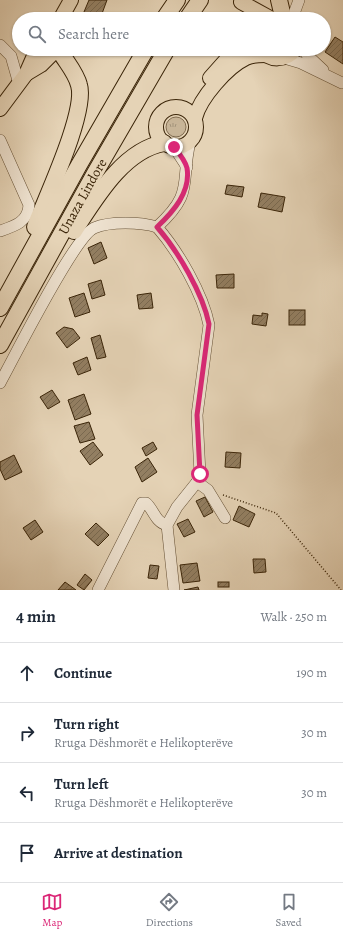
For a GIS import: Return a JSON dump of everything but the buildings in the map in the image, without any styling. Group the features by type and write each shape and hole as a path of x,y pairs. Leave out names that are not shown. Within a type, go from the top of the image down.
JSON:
{"highway":[{"path":"169,12 177,0"},
{"path":"192,12 200,0"},
{"path":"279,0 280,12"},
{"path":"21,270 26,247 57,175 75,123 80,101 79,85 60,56"},
{"name":"Unaza Lindore","path":"0,308 78,165 142,56"},
{"name":"Unaza Lindore","path":"0,345 102,160 164,56"},
{"path":"37,280 58,255 104,185 139,153 152,145 169,145"}],"main road":[{"path":"65,12 71,0"},
{"path":"67,12 78,0"},
{"path":"240,1 266,12"},
{"path":"240,1 248,12"},
{"path":"0,109 22,79 34,56"},
{"path":"22,79 51,56"},
{"path":"178,106 188,110 195,118 197,124 196,133 190,142 180,147 169,145 157,134 156,123 158,118 164,110 178,106 185,105 192,101 226,60 232,56"},
{"path":"195,118 199,106 227,73 246,58 251,56"},
{"path":"271,56 278,59 287,56"}],"street":[{"path":"286,12 299,0"},
{"path":"0,45 11,56 22,79"},
{"path":"309,56 319,67 343,83"},
{"path":"284,58 301,63 343,83"},
{"path":"0,141 29,205 28,213 24,220 17,225 0,231"},
{"path":"157,227 173,211 181,200 186,181 186,158 190,142"},
{"path":"169,145 187,168"},
{"path":"0,384 53,286 82,240 93,228 143,223 157,227 165,236 197,290 206,311 209,324 197,415 200,474 197,482 178,507 167,525 174,590"},
{"path":"197,482 208,490 225,518"},
{"path":"98,590 142,503 146,503 157,519 162,524 167,525"}],"path":[{"path":"208,490 276,513 341,590"}],"green space":[{"path":"172,117 180,117 186,123 186,131 180,137 172,137 166,131 166,123"}],"route":[{"path":"174,147 187,168 186,181 181,200 168,217 157,227 165,236 194,284 202,300 209,324 197,415 200,474"}]}
